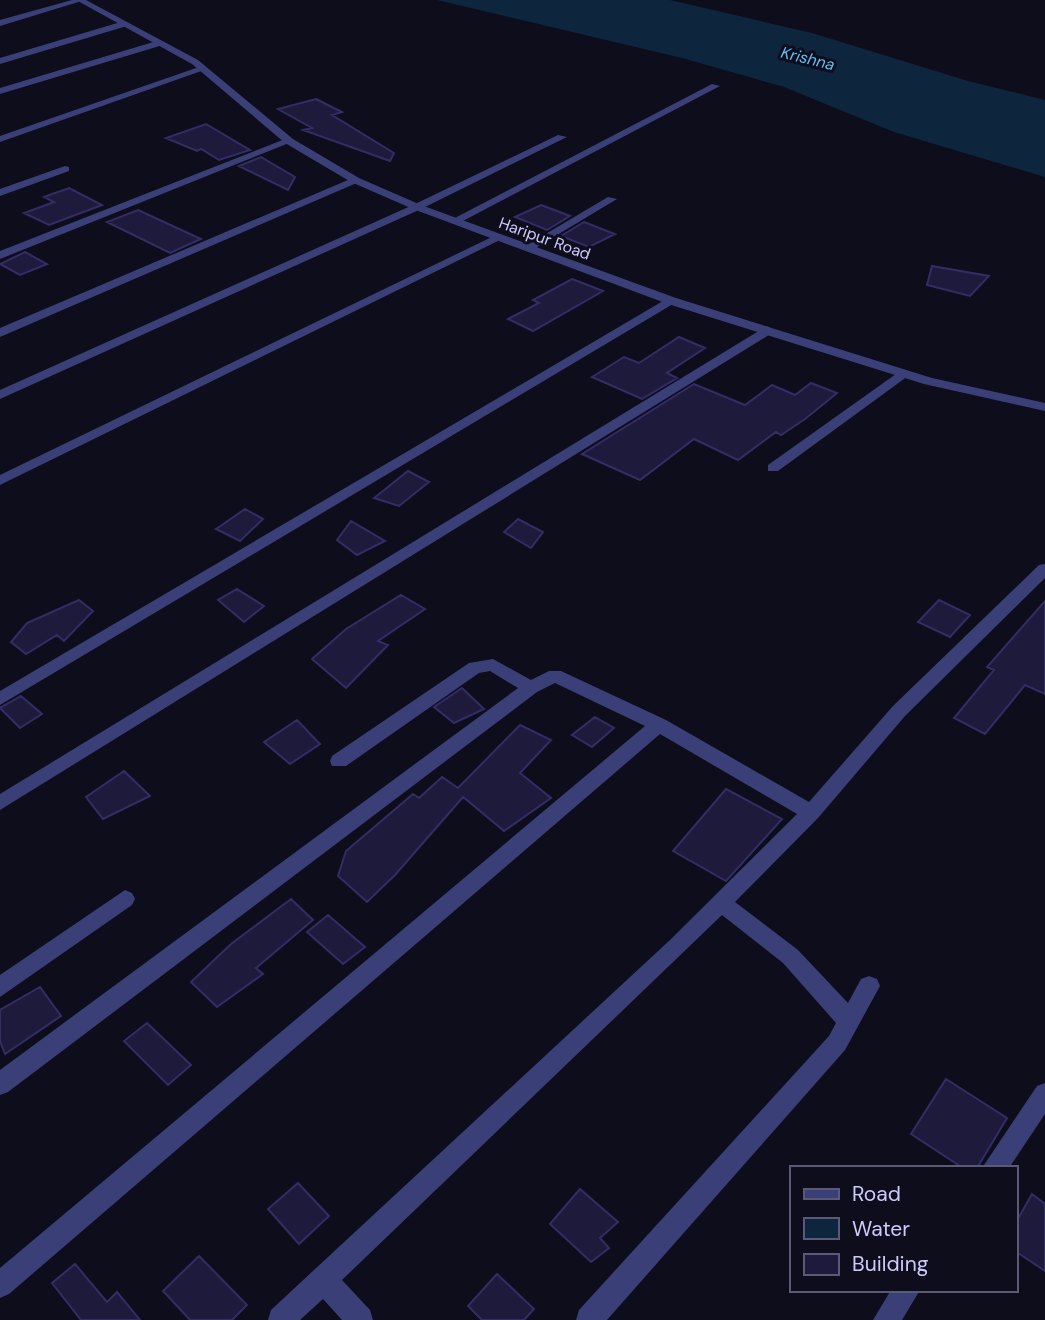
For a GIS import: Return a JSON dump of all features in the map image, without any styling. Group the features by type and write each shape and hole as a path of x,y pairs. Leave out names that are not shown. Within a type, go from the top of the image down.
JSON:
{"street":[{"path":"0,23 80,0"},
{"name":"Haripur Road","path":"80,0 202,69 289,141 355,180 455,221 672,301 902,373 1045,407"},
{"path":"0,61 124,24"},
{"path":"0,91 160,43"},
{"path":"0,139 202,69"},
{"path":"455,221 715,86"},
{"path":"0,395 417,206 562,137"},
{"path":"0,255 289,141"},
{"path":"0,184 6,191 65,169"},
{"path":"0,333 355,180"},
{"path":"528,248 612,199"},
{"path":"0,481 498,237"},
{"path":"0,699 672,301"},
{"path":"0,803 767,330"},
{"path":"772,468 902,373"},
{"path":"281,1320 721,903 811,813 899,710 1045,569"},
{"path":"339,761 475,667 494,665 531,688"},
{"path":"0,1084 531,688 555,675 659,725 811,813"},
{"path":"0,1285 659,725"},
{"path":"0,987 125,899"},
{"path":"721,903 770,937 822,984 849,1022"},
{"path":"589,1320 837,1043 869,986"},
{"path":"995,1166 1045,1094"},
{"path":"323,1279 360,1320"},
{"path":"886,1320 906,1292"}],"water":[{"name":"Krishna","path":"437,0 670,0 812,33 968,81 1045,100 1045,177 894,132 784,87 682,58"}],"building":[{"path":"316,99 342,112 332,115 394,153 390,161 303,130 312,128 278,109"},
{"path":"206,124 250,150 219,160 201,149 197,151 166,138"},
{"path":"261,157 295,177 288,190 239,166"},
{"path":"69,188 102,205 49,225 24,213 54,202 44,197"},
{"path":"541,205 570,216 547,230 515,217"},
{"path":"138,210 201,239 170,253 107,222"},
{"path":"584,222 615,234 589,247 561,236"},
{"path":"25,252 47,264 20,275 0,264"},
{"path":"932,266 989,276 970,296 927,285"},
{"path":"572,279 603,291 533,331 508,319 539,303 533,300"},
{"path":"679,337 705,348 667,373 677,378 642,399 592,377 624,357 639,363"},
{"path":"811,383 837,393 805,419 781,435 776,432 738,460 694,439 640,480 582,454 694,384 745,405 772,385 795,395"},
{"path":"408,471 429,482 399,506 374,498"},
{"path":"245,509 263,519 240,541 216,529"},
{"path":"518,519 543,532 531,548 504,532"},
{"path":"351,521 385,541 357,555 337,540"},
{"path":"237,589 264,606 244,622 218,600"},
{"path":"401,595 425,609 378,641 388,645 346,688 312,659 346,629"},
{"path":"79,600 93,611 64,641 57,635 26,654 11,642 27,623"},
{"path":"939,600 970,615 950,637 918,622"},
{"path":"1045,601 1045,694 1025,685 985,734 954,718 994,670 987,667"},
{"path":"462,688 484,709 454,723 434,707"},
{"path":"21,696 42,714 20,728 0,708"},
{"path":"595,717 614,728 592,747 572,735"},
{"path":"297,720 320,744 290,764 264,742"},
{"path":"520,725 551,740 520,773 551,798 504,831 463,797 395,875 367,902 338,876 346,851 413,794 419,798 442,777 458,788"},
{"path":"124,771 150,796 103,819 86,797"},
{"path":"726,789 782,819 726,881 673,851"},
{"path":"291,899 313,920 256,968 263,974 217,1007 191,982 231,944"},
{"path":"328,915 365,947 343,964 307,932"},
{"path":"40,987 61,1016 5,1054 0,1041 0,1010"},
{"path":"147,1023 191,1065 168,1085 124,1041"},
{"path":"946,1079 1007,1118 978,1166 960,1166 911,1134"},
{"path":"298,1183 329,1216 299,1244 268,1209"},
{"path":"580,1189 618,1222 600,1238 609,1248 591,1262 550,1224"},
{"path":"1032,1194 1045,1204 1045,1271 1017,1252 1017,1220"},
{"path":"199,1256 247,1305 232,1320 190,1320 163,1291"},
{"path":"75,1264 107,1302 117,1292 140,1320 81,1320 52,1283"},
{"path":"497,1274 534,1309 524,1320 482,1320 468,1306"}]}
